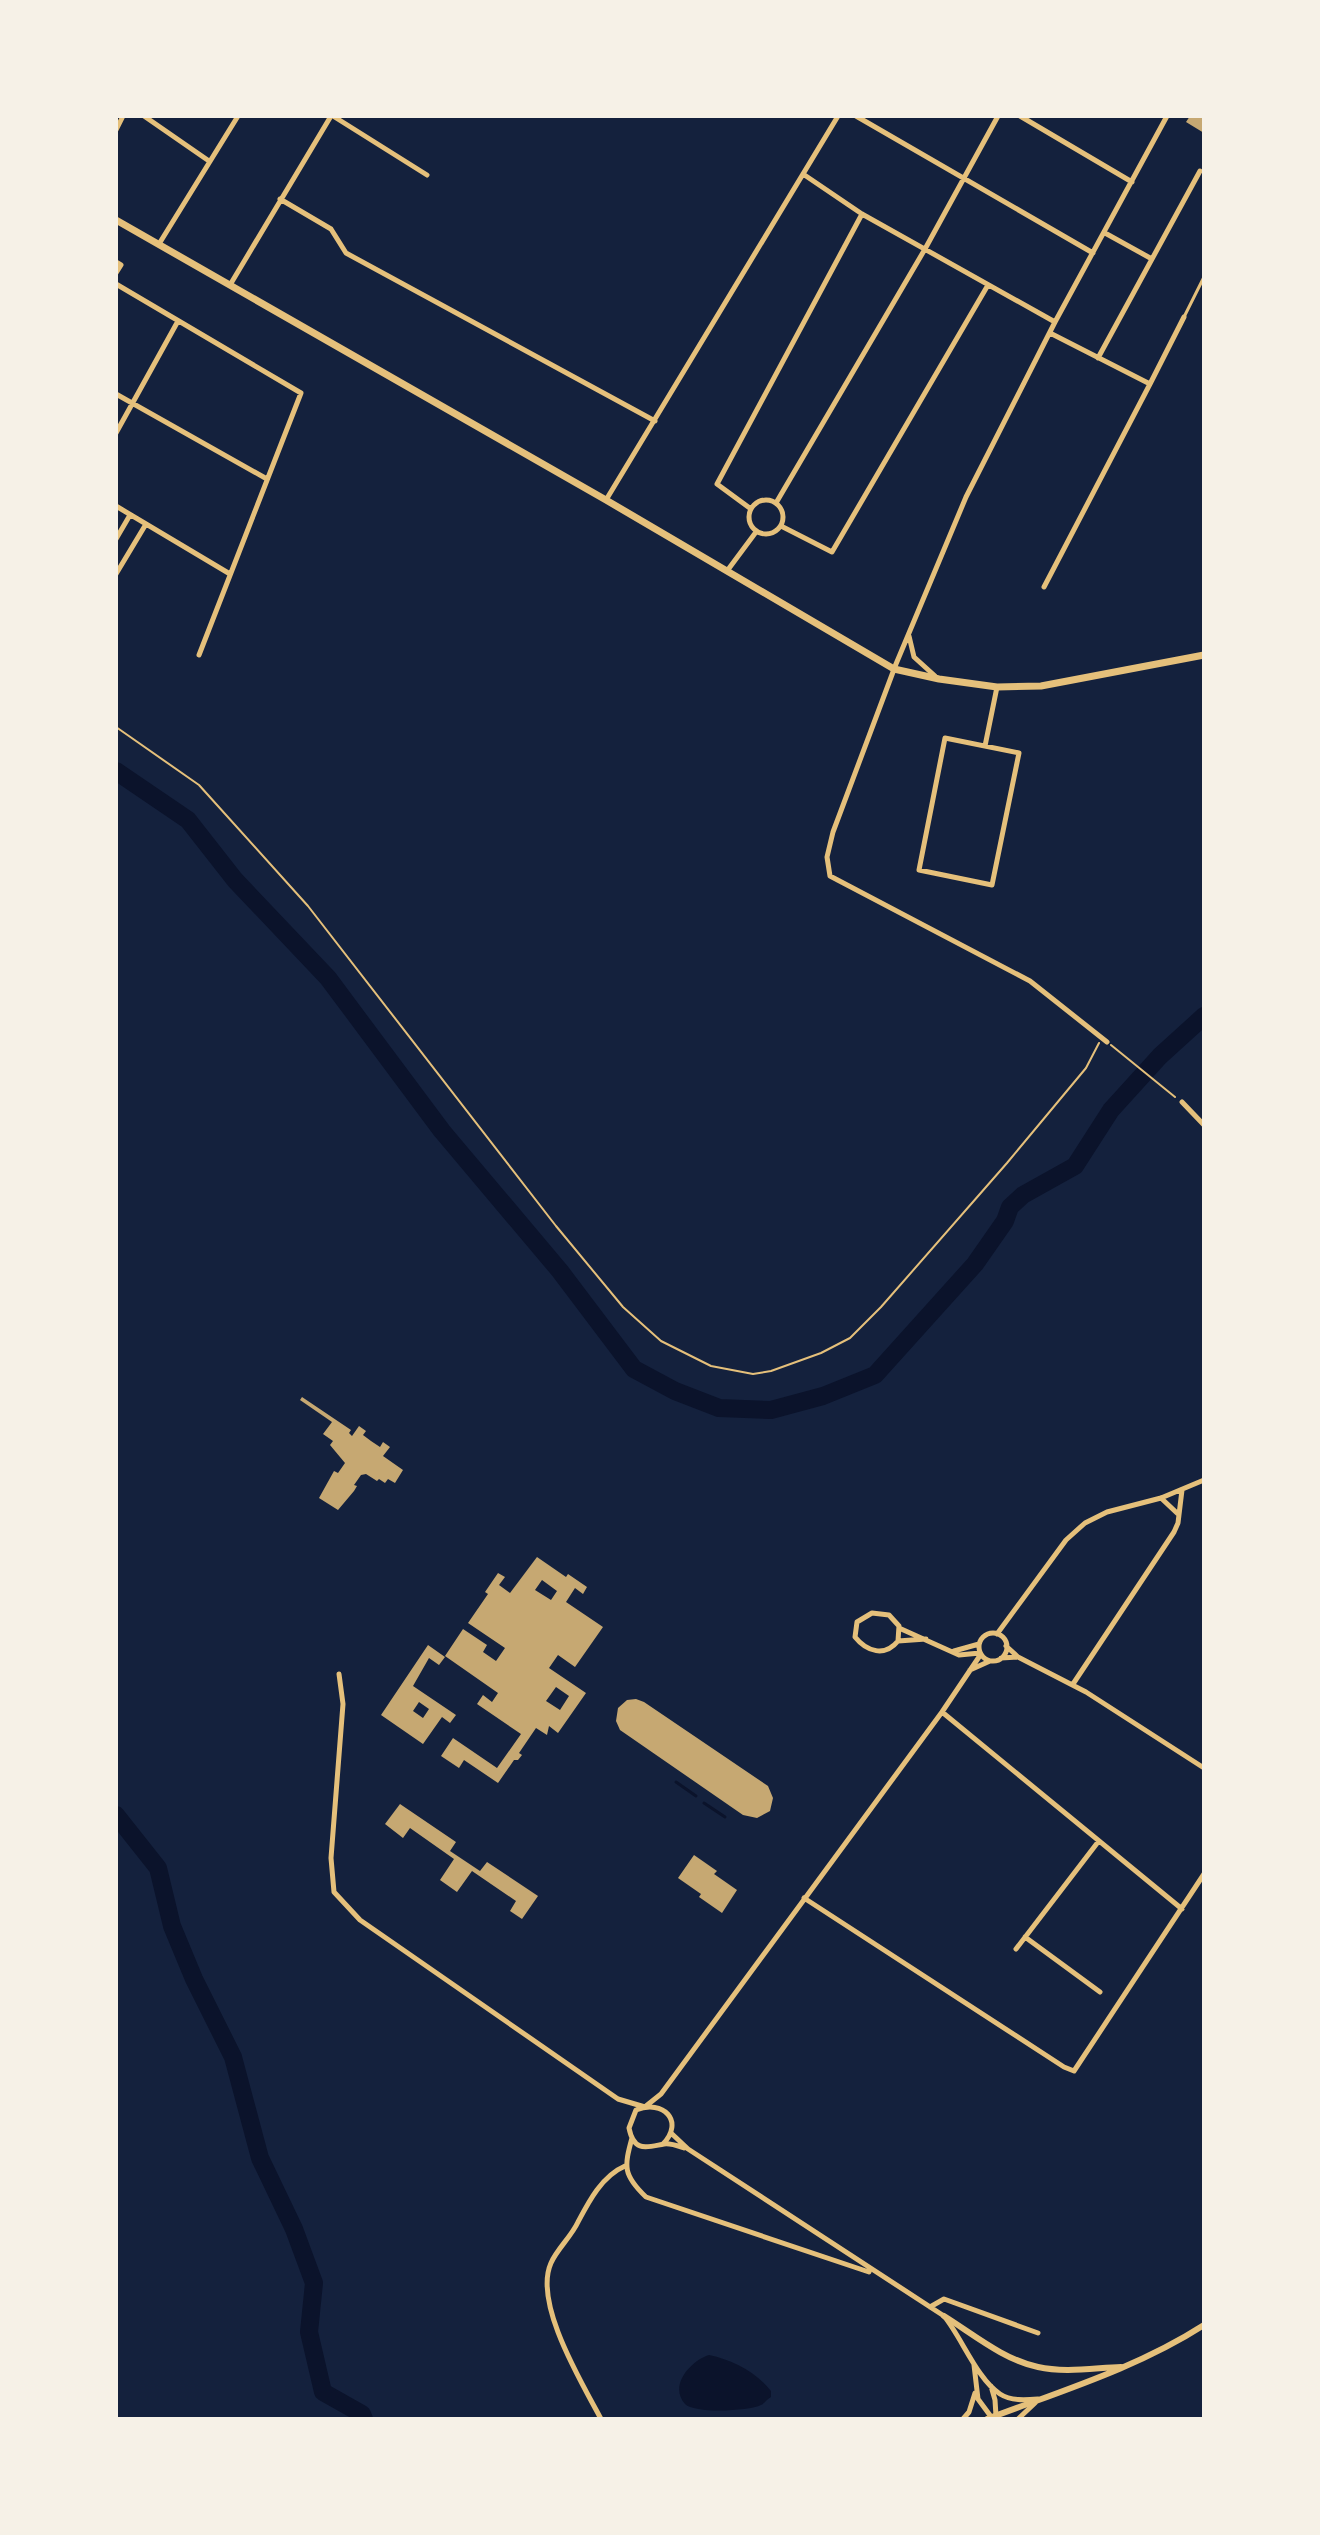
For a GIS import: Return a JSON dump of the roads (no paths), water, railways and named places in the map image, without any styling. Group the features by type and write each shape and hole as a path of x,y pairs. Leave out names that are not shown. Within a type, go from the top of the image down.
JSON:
{"main road":[{"path":"116,220 606,500 894,669 997,687 1041,686 1204,655"}],"street":[{"path":"116,130 123,116"},
{"path":"144,116 209,161"},
{"path":"159,244 238,116"},
{"path":"230,285 332,116 427,175"},
{"path":"606,500 838,116"},
{"path":"856,116 1093,253"},
{"path":"776,503 925,249 998,116"},
{"path":"1020,116 1132,182"},
{"path":"1107,1042 1030,981 830,876 827,857 833,832 894,669 966,497 1055,322 1167,116"},
{"path":"1098,358 1200,171"},
{"path":"803,174 862,214 1055,322"},
{"path":"280,199 331,229 346,253 655,421"},
{"path":"751,509 717,484 862,214"},
{"path":"1105,233 1152,259"},
{"path":"116,262 121,265 116,273"},
{"path":"116,284 301,393 199,655"},
{"path":"781,526 832,552 988,285"},
{"path":"1044,587 1184,317"},
{"path":"116,433 178,321"},
{"path":"1050,333 1150,384"},
{"path":"116,394 267,479"},
{"path":"759,501 776,503 783,516 781,526 773,534 756,532 748,519 751,509 759,501"},
{"path":"116,506 230,574"},
{"path":"116,539 130,515"},
{"path":"116,574 146,524"},
{"path":"726,571 756,532"},
{"path":"908,634 914,657 939,679"},
{"path":"985,746 997,687"},
{"path":"945,738 985,746 1019,753 992,885 919,870 945,738"},
{"path":"1182,1102 1204,1125"},
{"path":"997,1634 1075,1530 1101,1514 1161,1498 1204,1480"},
{"path":"1073,1684 1174,1532 1182,1490"},
{"path":"1161,1498 1178,1515"},
{"path":"927,1639 898,1641 886,1651 873,1650 860,1643 855,1637 855,1630 860,1618 878,1613 889,1615 899,1628 927,1639 954,1651 959,1655 980,1654 990,1661"},
{"path":"898,1641 899,1628"},
{"path":"954,1651 979,1644 986,1635 997,1634 1018,1657 1073,1684 1204,1768"},
{"path":"688,2149 663,2144 651,2148 639,2145 632,2138 629,2128 634,2114 661,2094 942,1712 980,1654 979,1644"},
{"path":"1001,1658 1006,1646"},
{"path":"969,1671 990,1661 1018,1657"},
{"path":"339,1674 343,1704 331,1858 334,1892 360,1920 626,2101 657,2107 667,2113 671,2133 663,2144"},
{"path":"942,1712 1182,1909"},
{"path":"1016,1949 1098,1842"},
{"path":"804,1898 1072,2071 1078,2068 1204,1874"},
{"path":"1025,1937 1100,1992"},
{"path":"657,2107 661,2094"},
{"path":"626,2101 634,2114"},
{"path":"671,2133 688,2149 877,2275 1013,2358 1038,2367 1124,2367"},
{"path":"632,2138 625,2166 633,2184 646,2197 877,2275"},
{"path":"627,2156 639,2145"},
{"path":"601,2419 560,2342 547,2274 552,2260 571,2237 605,2178 625,2166"},
{"path":"930,2307 944,2299 1038,2333"},
{"path":"944,2316 962,2339 974,2363 1000,2394 1012,2398 1039,2399"},
{"path":"993,2418 1124,2367 1158,2352 1204,2325"},
{"path":"974,2363 983,2409 993,2418"},
{"path":"991,2385 995,2400 993,2418"},
{"path":"963,2419 969,2412 977,2388"},
{"path":"1018,2419 1039,2399"}],"lane":[{"path":"1184,317 1204,277"}],"water":[{"path":"709,2355 727,2360 751,2373 771,2391 771,2397 761,2405 734,2410 699,2409 685,2404 679,2389 684,2374"}],"waterway":[{"path":"116,771 188,820 235,880 328,978 442,1131 560,1271 634,1369 675,1391 719,1408 771,1410 823,1396 875,1375 975,1264 1005,1221 1010,1207 1023,1195 1075,1166 1111,1110 1160,1056 1204,1016"},
{"path":"676,1782 696,1796"},
{"path":"704,1803 725,1817"},
{"path":"116,1815 158,1868 172,1926 194,1979 233,2057 260,2158 294,2229 314,2283 309,2332 323,2392 362,2414 364,2419"}]}
